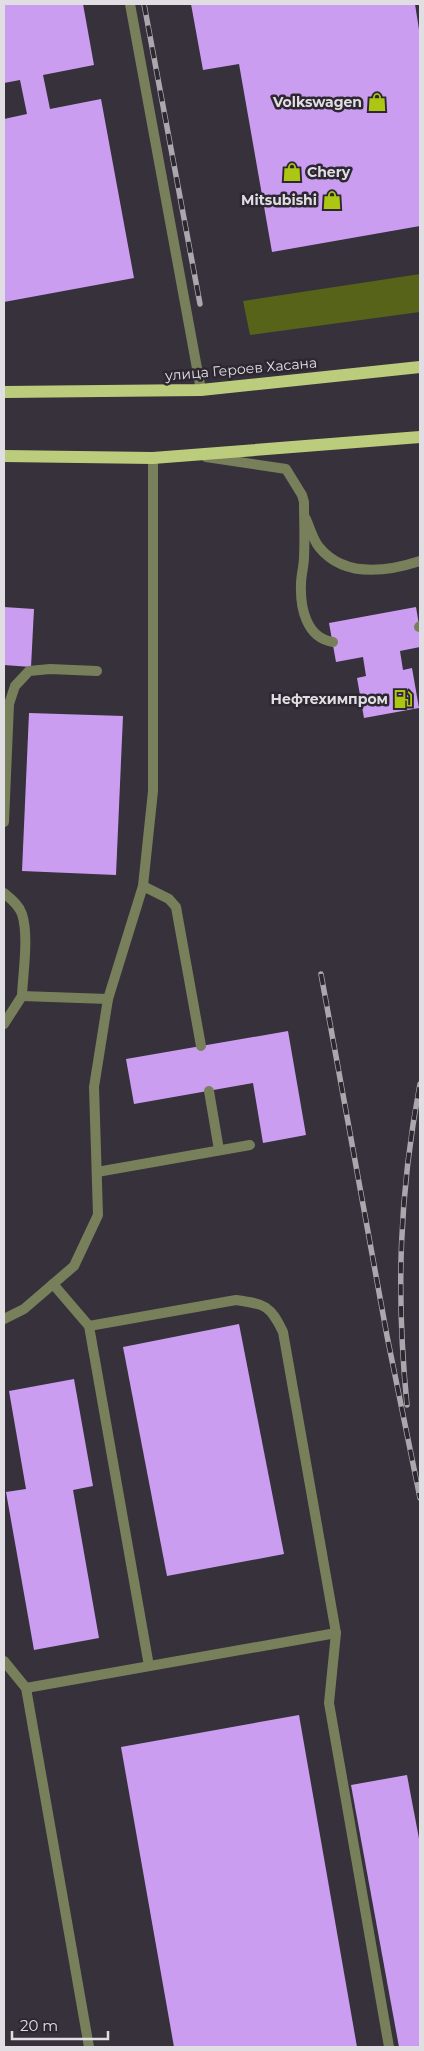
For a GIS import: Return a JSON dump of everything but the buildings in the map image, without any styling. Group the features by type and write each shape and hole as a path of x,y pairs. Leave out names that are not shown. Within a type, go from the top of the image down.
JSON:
{"main road":[{"name":"улица Героев Хасана","path":"4,392 201,390 420,367"},
{"path":"4,456 153,458 420,437"}],"lane":[{"path":"130,4 201,390"},
{"path":"190,455 286,469 302,495 304,513 304,557 301,582 302,606 313,632 322,640 333,642"},
{"path":"4,1319 24,1309 74,1266 98,1215 94,1087 108,999 143,886 153,791 153,458"},
{"path":"304,513 318,546 332,560 346,567 363,570 406,566 420,561"},
{"path":"4,822 9,704 15,686 29,671 50,669 97,671"},
{"path":"143,886 169,899 176,907 201,1046"},
{"path":"4,893 13,900 22,912 25,930 22,996 4,1024"},
{"path":"22,996 108,999"},
{"path":"209,1091 219,1150"},
{"path":"97,1172 250,1145"},
{"path":"53,1284 89,1326 149,1666"},
{"path":"89,1326 236,1300 259,1303 275,1313 283,1332 336,1633 329,1703 389,2047"},
{"path":"26,1688 336,1633"},
{"path":"4,1661 26,1688 89,2047"}],"green space":[{"path":"420,274 420,312 250,335 243,301"}],"railway":[{"path":"144,4 200,304"},
{"path":"321,974 387,1336 420,1498"},
{"path":"407,1405 401,1324 402,1244 408,1165 420,1084"}],"place":[{"name":"Volkswagen","path":"377,102"},
{"name":"Chery","path":"292,172"},
{"name":"Mitsubishi","path":"332,200"},
{"name":"Нефтехимпром","path":"403,699"}]}
